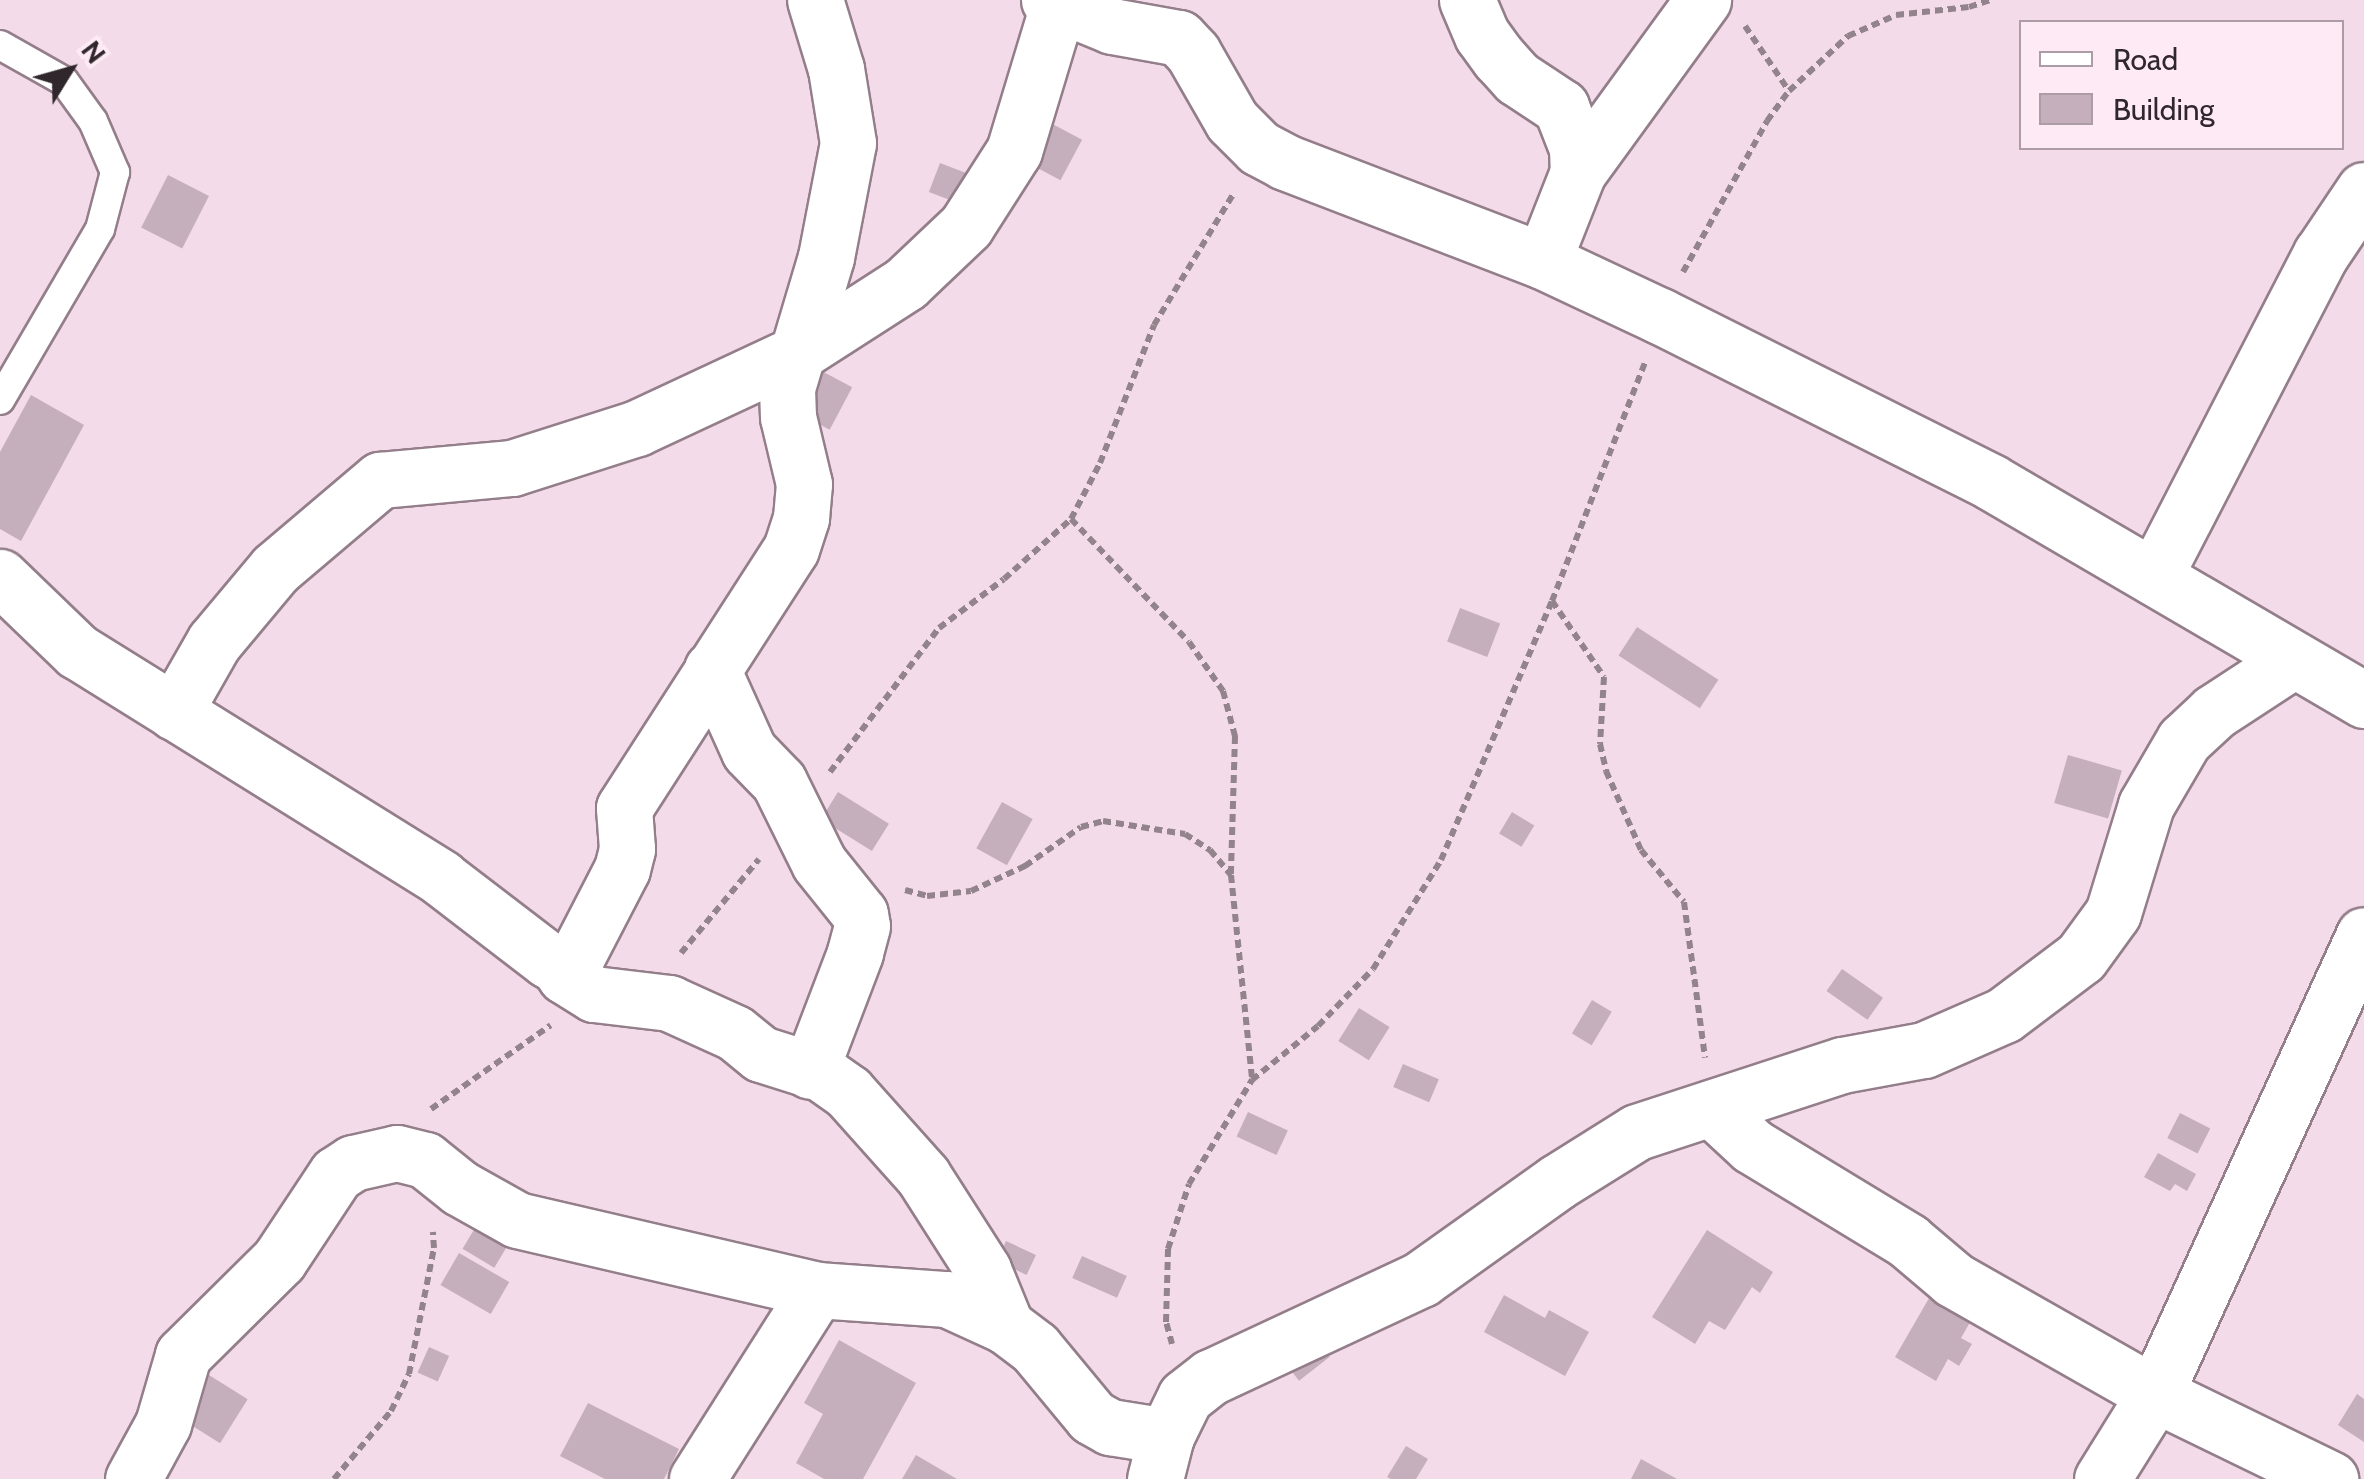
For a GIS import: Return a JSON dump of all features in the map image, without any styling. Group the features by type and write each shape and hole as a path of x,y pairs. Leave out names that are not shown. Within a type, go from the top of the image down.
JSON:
{"street":[{"path":"558,966 566,966 582,954 622,869 627,849 624,808 792,549 804,484 787,402 796,354 826,257 848,143 836,69 815,0"},
{"path":"1467,0 1482,35 1517,78 1561,107 1577,148 1578,172"},
{"path":"174,712 214,642 275,569 380,480 512,468 636,428 796,354 906,282 966,226 1014,151 1053,2 1112,26 1179,38 1193,53 1232,121 1259,148 1285,162 1543,261 1660,316 1991,482 2364,700"},
{"path":"1543,261 1578,172 1721,8"},
{"path":"2154,577 2321,254 2364,190"},
{"path":"0,577 76,651 441,878 558,966 565,976 594,994 637,997 701,1016 735,1033 761,1054 822,1073 848,1092 923,1176 984,1270 1006,1326"},
{"path":"133,1479 163,1424 183,1355 279,1260 336,1174 376,1155 397,1154 424,1160 460,1188 517,1220 817,1290 947,1299 1006,1326 1035,1348 1092,1417 1110,1427 1169,1437 1211,1377 1421,1279 1557,1182 1637,1132 1842,1065 1924,1050 2004,1015 2082,958 2113,913 2146,805 2184,740 2214,712 2292,661"},
{"path":"712,669 749,751 780,782 819,863 856,905 862,926 810,1071"},
{"path":"677,724 704,741 749,751"},
{"path":"2102,1479 2155,1394 2364,934"},
{"path":"1711,1108 1752,1146 1908,1241 1954,1280 2155,1394 2330,1479"},
{"path":"697,1479 817,1290"}],"lane":[{"path":"0,45 64,81 93,120 115,172 100,229 0,400"}],"path":[{"path":"1169,1437 1168,1250 1189,1184 1252,1080 1318,1026 1373,970 1441,860 1552,601 1660,316 1733,175 1788,91 1848,36 1896,15 1969,7 1990,0"},
{"path":"1721,8 1788,91"},
{"path":"637,997 661,977 939,628 1004,579 1072,519 1100,464 1154,325 1259,148"},
{"path":"1072,519 1189,642 1223,691 1236,736 1231,875 1252,1080"},
{"path":"1552,601 1604,677 1600,744 1620,803 1641,850 1684,902 1711,1108"},
{"path":"856,905 868,893 883,888 928,896 971,891 1024,866 1081,828 1103,821 1185,834 1210,850 1231,875"},
{"path":"334,1479 391,1411 408,1374 434,1248 424,1160 418,1140 422,1123 433,1107 560,1021"}],"building":[{"path":"1045,120 1082,140 1060,180 1023,161"},
{"path":"940,163 984,180 973,209 929,192"},
{"path":"168,175 209,196 182,248 141,228"},
{"path":"816,368 852,387 830,430 793,410"},
{"path":"31,395 84,425 21,541 0,529 0,452"},
{"path":"1460,608 1500,623 1487,657 1447,642"},
{"path":"1637,627 1718,680 1700,708 1618,656"},
{"path":"2068,755 2122,770 2108,818 2054,803"},
{"path":"838,792 889,824 872,851 821,819"},
{"path":"1002,802 1033,819 1007,865 976,848"},
{"path":"1512,812 1534,825 1521,847 1499,833"},
{"path":"1842,969 1883,998 1867,1020 1827,991"},
{"path":"1592,1000 1612,1012 1592,1045 1572,1033"},
{"path":"1359,1008 1390,1027 1369,1060 1338,1041"},
{"path":"1403,1064 1439,1079 1429,1102 1393,1087"},
{"path":"1248,1112 1288,1131 1276,1155 1237,1136"},
{"path":"2180,1113 2210,1128 2198,1153 2167,1138"},
{"path":"2158,1153 2196,1174 2187,1191 2175,1184 2170,1191 2144,1177"},
{"path":"478,1223 510,1242 494,1268 463,1249"},
{"path":"1707,1230 1773,1272 1760,1293 1752,1287 1725,1330 1709,1321 1695,1344 1652,1317"},
{"path":"1006,1241 1036,1255 1027,1275 997,1261"},
{"path":"459,1253 509,1282 491,1314 441,1285"},
{"path":"1082,1256 1127,1276 1117,1298 1072,1278"},
{"path":"1932,1293 1973,1317 1961,1338 1972,1344 1959,1366 1948,1359 1936,1381 1895,1357"},
{"path":"1504,1295 1545,1318 1549,1310 1589,1332 1565,1376 1484,1332"},
{"path":"839,1340 916,1383 863,1479 824,1479 796,1463 823,1414 804,1403"},
{"path":"429,1347 449,1356 438,1382 418,1373"},
{"path":"1323,1348 1330,1357 1299,1381 1292,1372"},
{"path":"201,1370 248,1399 220,1443 173,1414"},
{"path":"2357,1394 2364,1399 2364,1442 2338,1425"},
{"path":"588,1403 679,1449 664,1479 605,1479 560,1456"},
{"path":"1406,1446 1428,1459 1416,1479 1387,1477"},
{"path":"916,1455 957,1479 902,1479"},
{"path":"1641,1459 1677,1479 1631,1479"}]}
